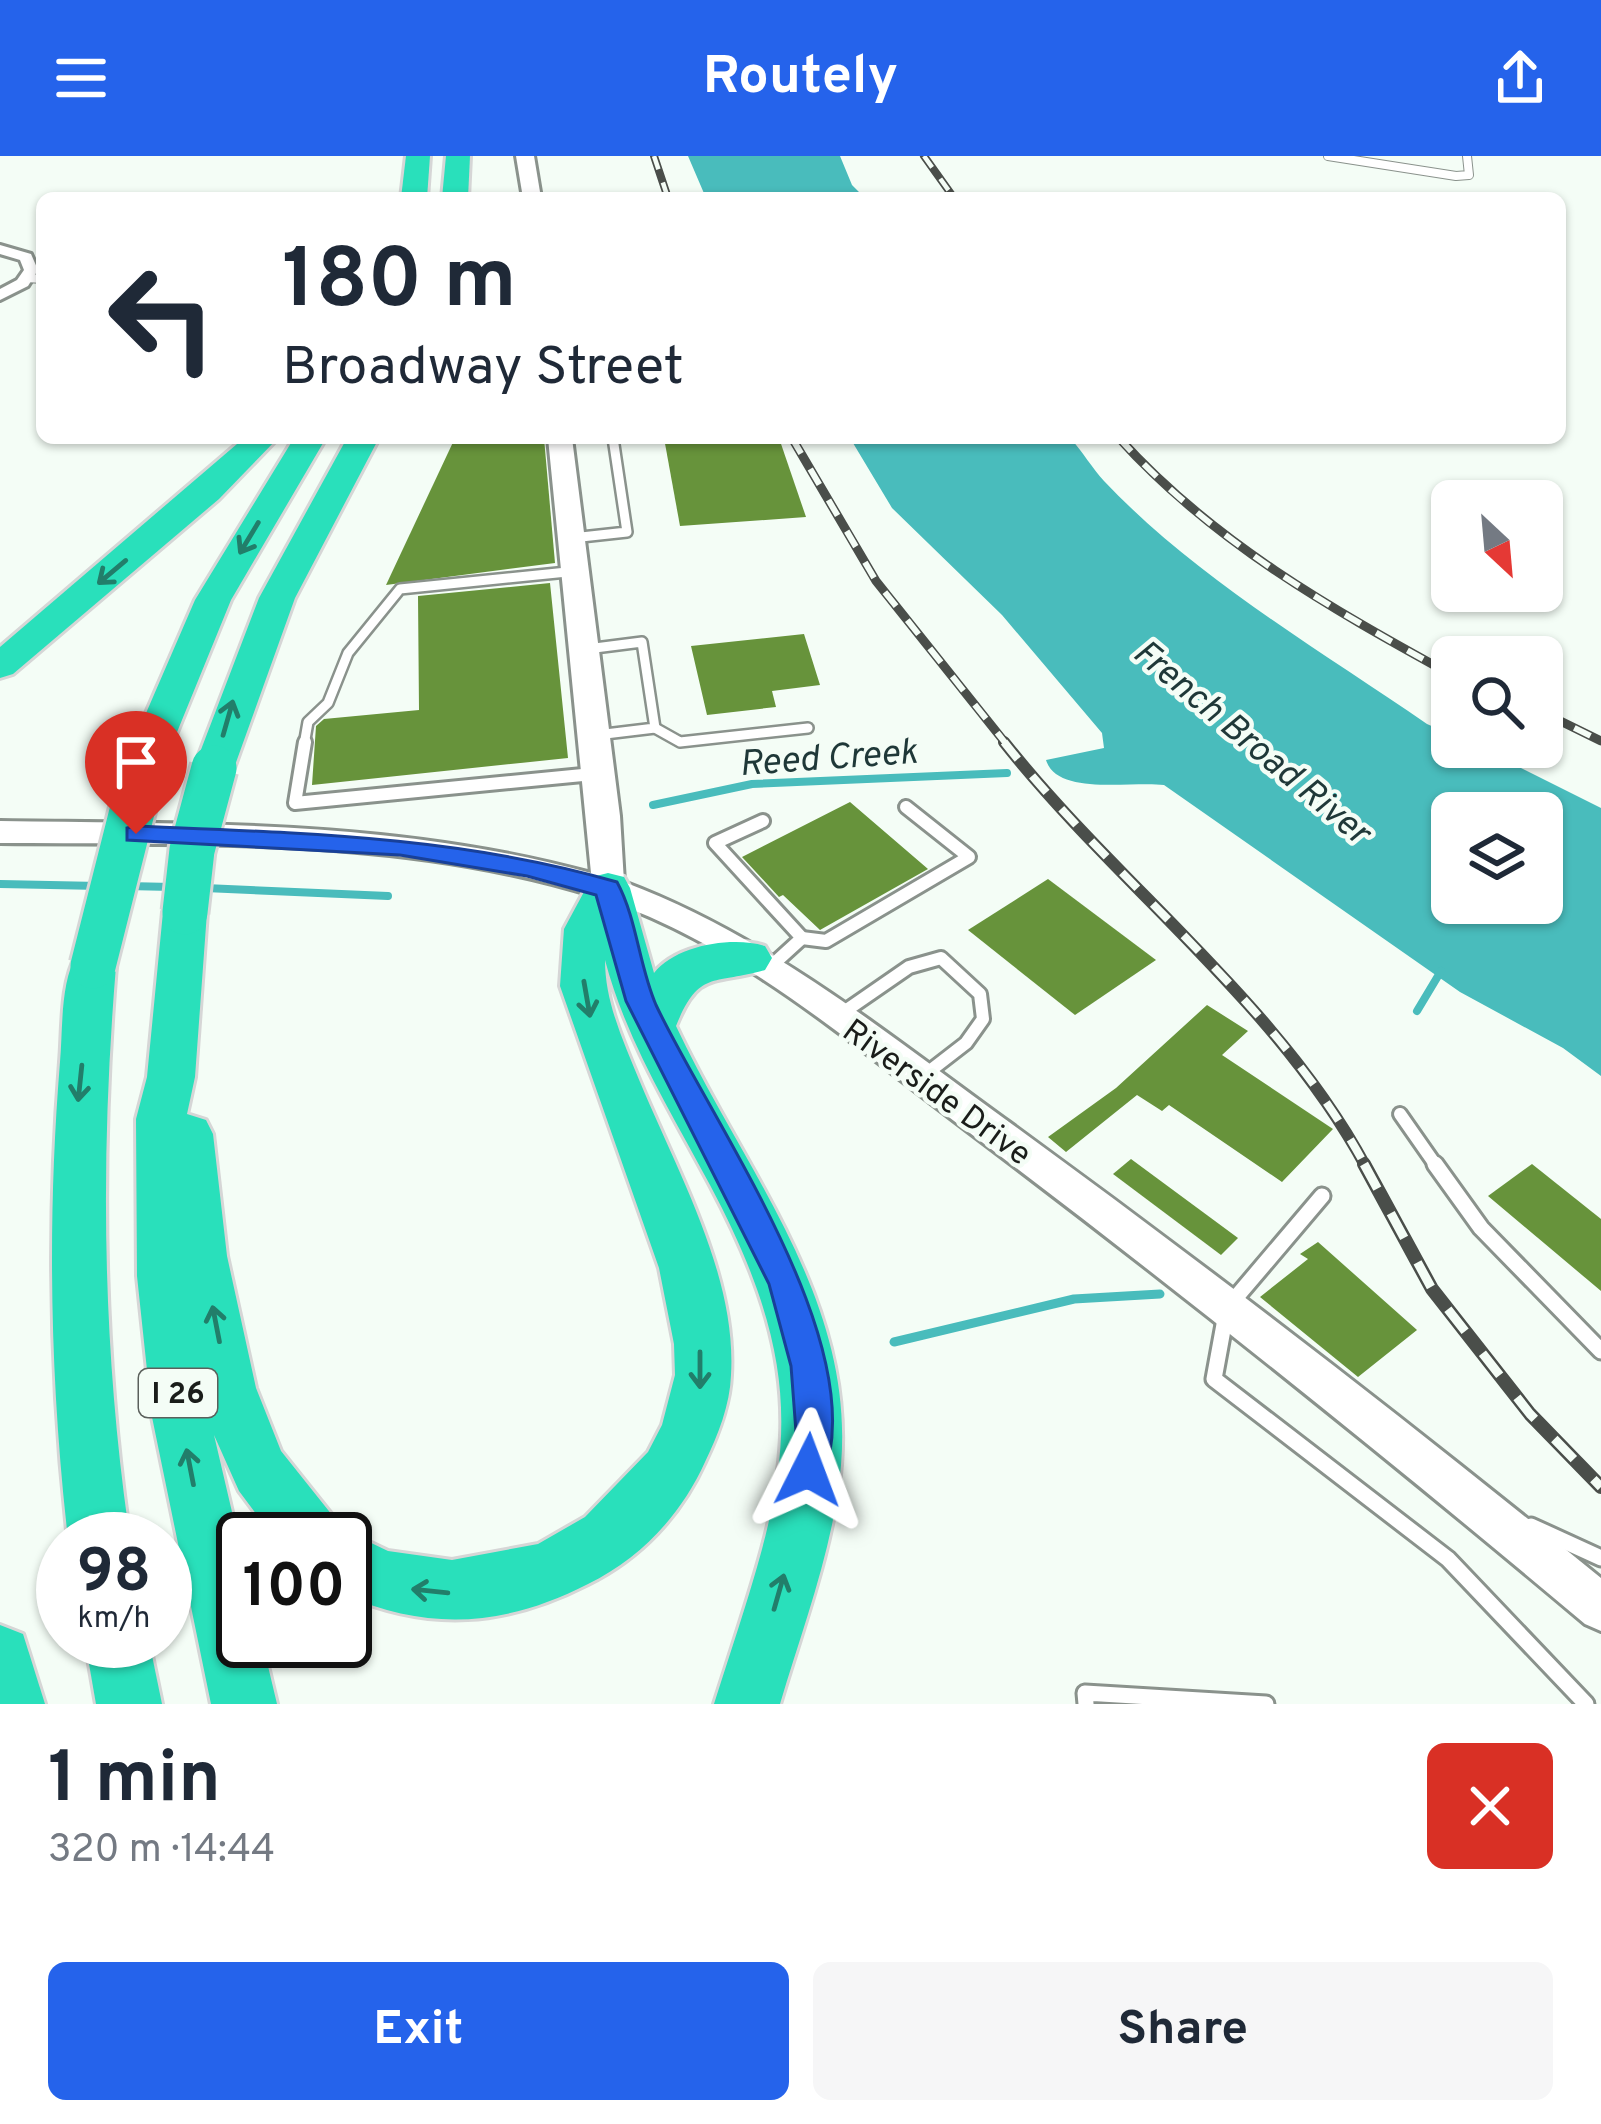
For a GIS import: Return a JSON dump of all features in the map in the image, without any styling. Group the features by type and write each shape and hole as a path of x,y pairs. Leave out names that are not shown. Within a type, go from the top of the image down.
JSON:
{"highway":[{"path":"413,192 418,156"},
{"path":"455,192 458,156"},
{"path":"0,666 207,492 256,444"},
{"path":"96,1512 74,1300 77,1109 93,966 144,764 214,600 306,444"},
{"name":"I 26","path":"244,1704 203,1535 166,1300 161,1119 171,1077 192,850 243,669 272,602 360,444"},
{"path":"608,888 640,1001 771,1249 808,1366 813,1432 803,1508 747,1704"},
{"path":"372,1574 400,1588 442,1594 491,1589 542,1575 615,1534 668,1478 686,1440 704,1370 692,1295 584,991 586,927 608,888"},
{"path":"653,1024 666,986 682,971 758,964"},
{"path":"171,1077 187,1118 203,1259 234,1401 253,1457 289,1512"},
{"path":"0,1657 12,1704"},
{"path":"123,1668 130,1704"}],"main road":[{"path":"525,156 531,192"},
{"path":"561,444 600,773 608,888"},
{"name":"Riverside Drive","path":"0,832 400,847 527,867 608,888 758,964 837,1017 1227,1308 1601,1608"}],"street":[{"path":"0,249 26,257 35,278 0,295"}],"lane":[{"path":"1328,156 1379,168 1456,176 1469,175 1467,156"},
{"path":"572,538 627,532 614,444"},
{"path":"577,571 400,589 348,653 328,703 308,722 295,803 600,773"},
{"path":"586,649 642,642 655,728"},
{"path":"595,736 655,728 680,742 808,728"},
{"path":"758,964 802,938 826,941 969,857 906,806"},
{"path":"763,821 715,843 802,938"},
{"path":"837,1017 909,967 941,958 980,994 983,1019 966,1043 921,1078"},
{"path":"1400,1114 1481,1228 1601,1351"},
{"path":"1322,1196 1227,1308 1214,1379 1448,1558 1586,1704"},
{"path":"1498,1521 1529,1525 1601,1558"},
{"path":"1086,1704 1085,1694 1266,1704"}],"water":[{"path":"688,156 840,156 859,192 703,192"},
{"name":"French Broad River","path":"854,444 1075,444 1140,516 1218,581 1431,726 1431,768 1521,768 1601,808 1601,1076 1563,1048 1460,992 1164,785 1079,783 1064,779 1046,760 1104,748 1102,733 1002,615 892,508"}],"building":[{"path":"452,444 545,444 555,563 386,585"},
{"path":"665,444 781,444 806,517 680,526"},
{"path":"550,583 568,758 312,785 316,726 324,719 419,710 418,596"},
{"path":"804,634 820,685 772,691 776,707 707,715 691,646"},
{"path":"850,802 928,869 820,930 783,895 779,897 742,857"},
{"path":"1048,879 1156,960 1075,1015 968,930"},
{"path":"1207,1005 1248,1031 1222,1055 1333,1129 1282,1182 1169,1105 1162,1111 1137,1095 1066,1152 1048,1137 1116,1088"},
{"path":"1131,1159 1238,1238 1221,1255 1113,1174"},
{"path":"1532,1164 1601,1219 1601,1291 1488,1196"},
{"path":"1318,1242 1417,1330 1358,1377 1260,1297 1308,1259 1300,1254"}],"waterway":[{"name":"Reed Creek","path":"653,805 752,784 1007,773"},
{"name":"Reed Creek","path":"0,884 100,886"},
{"name":"Reed Creek","path":"127,886 172,887"},
{"name":"Reed Creek","path":"205,888 388,896"},
{"path":"1417,1011 1441,971"},
{"path":"894,1342 1074,1299 1160,1294"}],"railway":[{"path":"654,156 666,192"},
{"path":"924,156 950,192"},
{"path":"796,444 876,581 1007,745"},
{"path":"1125,444 1234,541 1318,598 1431,663"},
{"path":"1563,722 1601,741"},
{"path":"1004,742 1243,999 1330,1108 1366,1167"},
{"path":"1364,1164 1432,1289 1530,1414 1601,1487"}],"route":[{"path":"136,834 400,847 527,867 608,888 640,1001 753,1212 785,1283 808,1366 813,1432 808,1470"}]}
